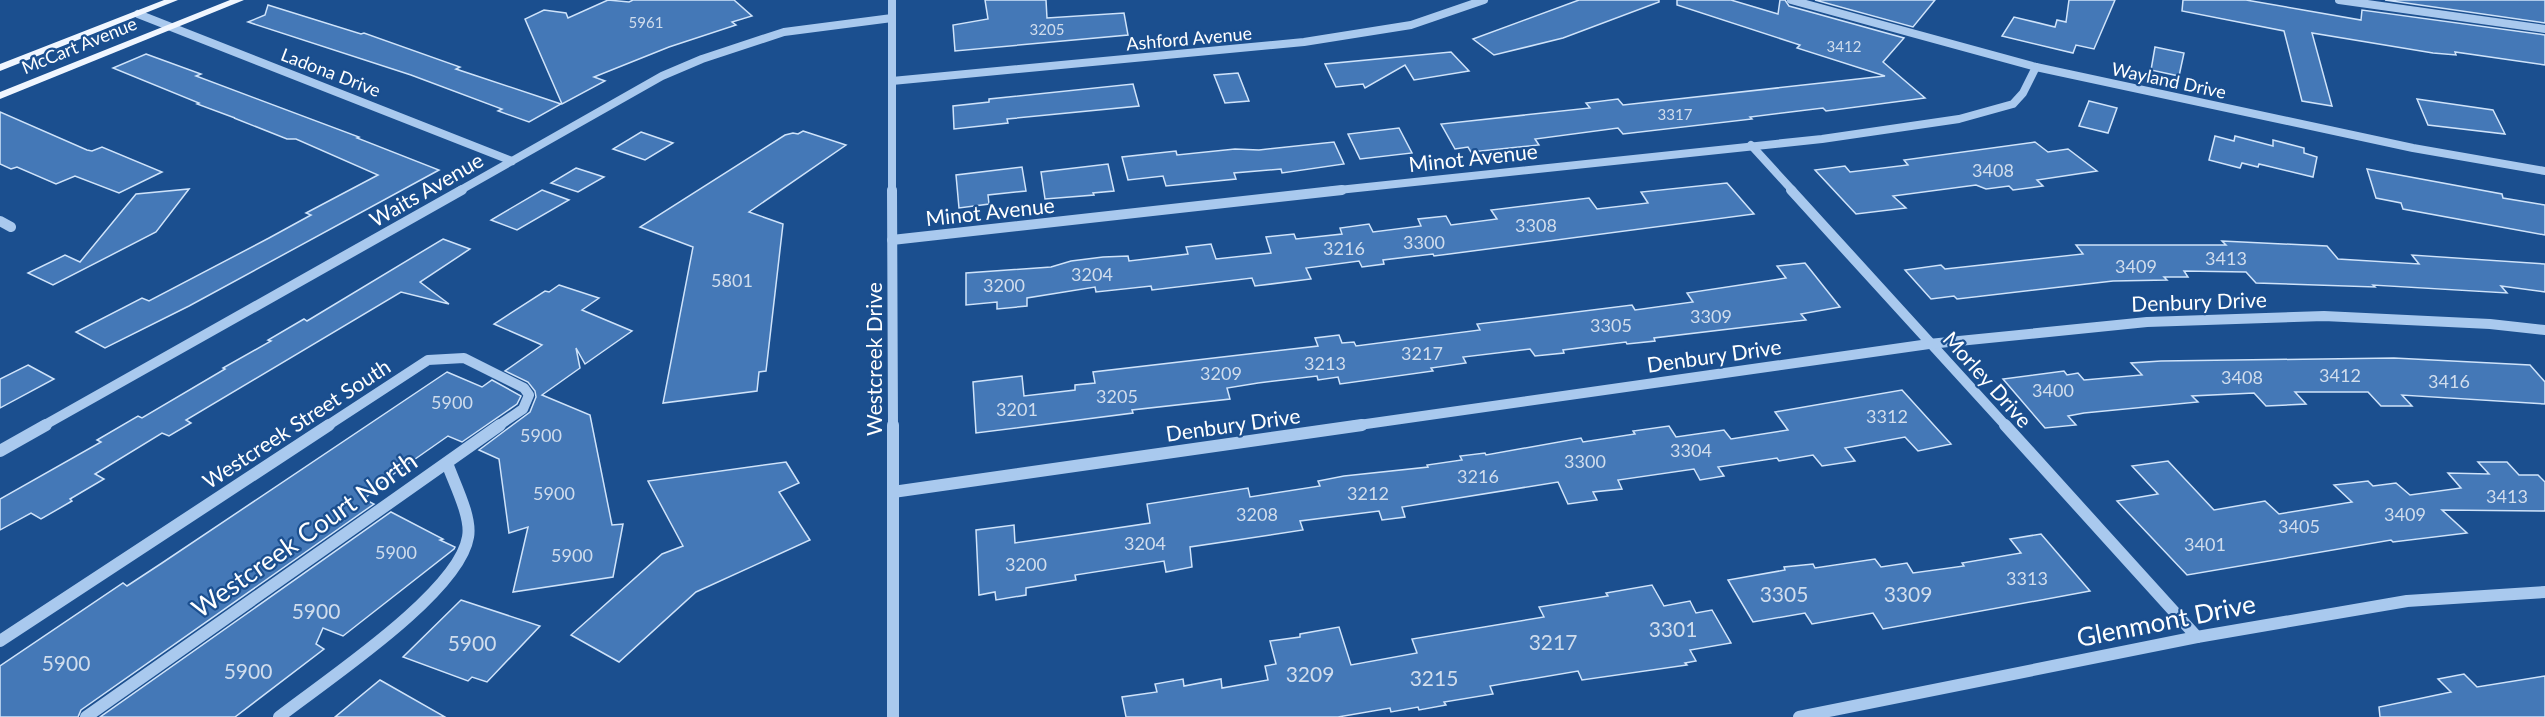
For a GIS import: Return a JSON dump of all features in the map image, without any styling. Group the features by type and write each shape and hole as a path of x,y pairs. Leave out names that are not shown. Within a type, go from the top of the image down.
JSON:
{"main road":[{"name":"McCart Avenue","path":"0,68 173,0"},
{"name":"McCart Avenue","path":"0,96 239,0"}],"street":[{"name":"Westcreek Drive","path":"892,0 893,717"},
{"name":"Ashford Avenue","path":"892,81 1304,42 1411,24 1484,0"},
{"name":"Wayland Drive","path":"1791,0 2036,68 2413,148 2545,171"},
{"path":"2339,0 2545,29"},
{"name":"Ladona Drive","path":"138,14 512,161"},
{"name":"Waits Avenue","path":"0,451 662,76 698,60 770,36 798,30 892,18"},
{"name":"Minot Avenue","path":"892,240 1751,146 1959,119 2013,104 2036,68"},
{"name":"Morley Drive","path":"1751,146 2197,637"},
{"path":"0,221 11,227"},
{"name":"Denbury Drive","path":"893,492 1929,344 2147,322 2324,316 2479,323 2545,330"},
{"name":"Westcreek Street South","path":"0,641 428,360 464,358 524,388 529,395 523,409 447,464"},
{"name":"Westcreek Court North","path":"86,717 447,464 469,525 468,539 454,570 417,610 279,717"},
{"name":"Glenmont Drive","path":"1799,717 2197,637 2407,601 2545,592"}],"building":[{"path":"608,0 629,2 633,0 734,0 752,16 732,22 736,25 669,47 594,77 605,81 562,104 525,19 544,10 566,13 568,18"},
{"path":"985,0 1046,0 1047,18 1124,13 1128,35 955,51 953,25 988,19"},
{"path":"1579,0 1659,0 1659,2 1563,38 1494,55 1473,39"},
{"path":"1677,0 1731,0 1778,14 1780,0 1785,0 1789,6 1904,38 1883,62 1925,98 1826,111 1823,108 1623,134 1618,128 1535,139 1539,145 1471,152 1468,147 1455,149 1441,124 1590,108 1586,103 1618,99 1623,105 1885,76 1797,48 1800,45 1677,5"},
{"path":"1815,0 1935,0 1913,27"},
{"path":"2069,0 2115,0 2094,49 2076,45 2073,53 2002,36 2014,17 2055,27 2057,20 2066,22"},
{"path":"2183,0 2246,0 2361,20 2362,10 2545,35 2545,65 2455,52 2456,55 2433,53 2312,33 2332,106 2302,101 2284,31 2182,11"},
{"path":"2385,0 2545,0 2545,23"},
{"path":"268,5 364,33 460,67 456,69 561,104 529,122 498,111 502,109 411,75 248,22 265,15"},
{"path":"2155,47 2184,53 2179,76 2151,70"},
{"path":"1451,52 1469,71 1414,80 1405,65 1365,88 1363,84 1336,87 1325,64"},
{"path":"146,54 201,74 196,76 359,137 357,138 439,170 189,306 105,348 76,332 142,298 149,301 311,215 306,213 378,175 296,139 287,139 113,68"},
{"path":"1238,73 1249,101 1225,103 1214,75"},
{"path":"1133,84 1139,106 1007,119 1008,123 954,129 953,106 989,102 989,99"},
{"path":"2417,99 2493,110 2505,134 2428,125"},
{"path":"2089,101 2117,108 2108,133 2079,126"},
{"path":"0,112 87,150 92,151 102,147 162,172 119,193 75,176 56,184 17,167 11,169 0,164"},
{"path":"1399,128 1412,153 1360,159 1348,134"},
{"path":"803,131 846,145 749,212 783,224 766,371 759,372 757,391 663,403 693,247 640,227 785,135 798,134"},
{"path":"641,132 673,143 645,160 613,149"},
{"path":"2215,136 2234,141 2235,136 2273,146 2273,140 2304,148 2304,153 2317,157 2313,177 2259,164 2258,167 2242,163 2240,168 2209,160"},
{"path":"1334,142 1344,164 1282,173 1281,169 1234,173 1236,179 1166,186 1163,176 1128,180 1122,157 1176,151 1177,155 1235,149 1259,150"},
{"path":"2035,142 2048,152 2068,149 2097,171 2037,180 2043,186 2013,190 2009,186 1986,189 1976,185 1893,196 1906,208 1856,214 1815,170 1845,166 1850,172 1908,165 1904,160"},
{"path":"1108,164 1114,191 1045,199 1041,172"},
{"path":"1022,167 1026,191 988,195 989,204 959,208 956,175"},
{"path":"576,168 604,177 578,192 551,183"},
{"path":"2367,169 2502,194 2503,198 2545,205 2545,235 2403,209 2401,203 2376,198"},
{"path":"1727,183 1754,214 1434,256 1433,254 1383,260 1384,264 1362,267 1359,261 1306,268 1311,279 1255,286 1252,278 1152,290 1151,286 1096,292 1095,287 1027,298 1027,306 997,309 997,302 966,305 966,273 1051,267 1071,261 1103,257 1128,256 1129,261 1188,254 1186,247 1211,244 1216,259 1271,253 1266,237 1294,234 1296,239 1342,234 1340,228 1369,224 1373,232 1421,226 1418,219 1446,216 1451,225 1497,219 1491,210 1589,198 1597,209 1648,203 1641,192"},
{"path":"189,189 156,232 53,285 28,273 65,255 80,262 136,194"},
{"path":"542,190 569,200 517,230 491,220"},
{"path":"443,239 470,249 420,282 449,304 401,292 186,420 191,423 169,436 162,433 95,474 104,479 70,499 72,501 41,519 31,513 0,530 0,499 101,442 97,440 138,416 142,418 271,341 268,340 304,319 307,321"},
{"path":"2222,241 2327,246 2338,259 2419,264 2412,255 2545,264 2545,292 2501,286 2507,293 2373,285 2375,287 2256,283 2246,272 2184,271 2188,277 2164,277 2167,280 2113,281 1957,299 1954,296 1931,299 1905,270 1941,265 1945,269 2083,254 2076,245 2226,245"},
{"path":"1805,263 1840,307 1801,314 1806,320 1654,338 1655,341 1627,344 1626,342 1535,356 1530,349 1463,357 1466,363 1431,368 1433,371 1340,384 1338,377 1318,380 1317,376 1258,383 1227,388 1230,399 1132,410 1133,413 976,433 973,382 1022,376 1024,396 1075,390 1075,385 1095,383 1093,372 1318,346 1315,338 1339,335 1342,343 1354,342 1356,346 1480,330 1477,324 1632,305 1635,310 1693,302 1687,293 1786,278 1777,266"},
{"path":"559,285 599,298 582,310 632,331 585,364 576,348 580,368 542,395 590,415 612,525 623,524 613,577 513,592 528,527 509,533 499,459 479,450 530,412 536,397 535,391 528,382 505,371 542,345 494,324 545,291 549,292"},
{"path":"2394,358 2530,365 2545,382 2545,404 2402,395 2412,406 2381,406 2368,392 2295,392 2306,404 2266,406 2254,393 2192,396 2198,402 2084,413 2068,416 2076,425 2045,428 2003,379 2064,371 2067,375 2078,373 2084,380 2142,375 2131,363 2161,361"},
{"path":"28,365 54,379 0,408 0,379"},
{"path":"447,372 482,387 492,380 521,396 517,404 462,442 448,436 368,492 371,493 364,499 374,504 81,710 78,717 0,717 0,666 123,583 127,586 162,563"},
{"path":"1902,390 1951,444 1918,451 1905,437 1845,448 1855,461 1822,466 1813,455 1718,467 1724,476 1700,480 1694,469 1618,480 1622,489 1593,492 1597,500 1568,504 1558,482 1402,507 1405,517 1382,520 1379,511 1300,521 1303,530 1190,547 1192,567 1166,572 1164,561 1075,575 1076,580 1026,588 1026,595 996,600 995,592 979,595 976,530 1014,525 1015,543 1150,523 1147,504 1248,488 1250,497 1320,486 1318,481 1344,476 1428,467 1427,465 1462,460 1460,456 1485,453 1486,455 1581,438 1583,442 1669,426 1676,437 1724,430 1731,439 1788,430 1775,412"},
{"path":"2168,461 2214,510 2265,501 2279,514 2352,502 2334,485 2368,481 2373,486 2396,483 2410,495 2461,488 2448,473 2489,474 2478,462 2507,462 2519,475 2538,475 2545,482 2545,511 2442,510 2467,533 2393,542 2391,540 2187,575 2117,501 2158,494 2132,466"},
{"path":"786,462 799,483 779,492 810,540 696,592 619,662 571,635 662,554 683,546 648,481"},
{"path":"391,512 443,539 440,540 455,547 454,549 343,636 323,628 316,644 324,649 235,717 100,717"},
{"path":"2041,534 2090,591 1883,629 1873,613 1812,624 1805,613 1753,622 1728,580 1785,570 1784,567 1813,564 1815,568 1875,559 1881,567 1907,563 1913,573 1964,566 1962,563 2021,553 2010,539"},
{"path":"1652,585 1664,606 1690,601 1696,613 1712,610 1731,643 1690,650 1696,661 1685,663 1687,665 1582,680 1578,671 1490,686 1493,694 1444,702 1446,705 1419,710 1418,707 1391,712 1390,708 1338,717 1126,717 1122,697 1157,692 1155,684 1183,679 1184,686 1221,679 1222,688 1268,680 1265,666 1276,664 1270,641 1300,637 1300,634 1339,627 1351,665 1417,653 1412,639 1544,617 1539,607 1608,596 1606,593"},
{"path":"461,600 540,626 487,682 472,677 468,681 403,657"},
{"path":"2464,674 2477,687 2545,676 2545,717 2380,717 2379,707 2451,692 2438,679"},
{"path":"380,680 445,717 335,717"}]}
